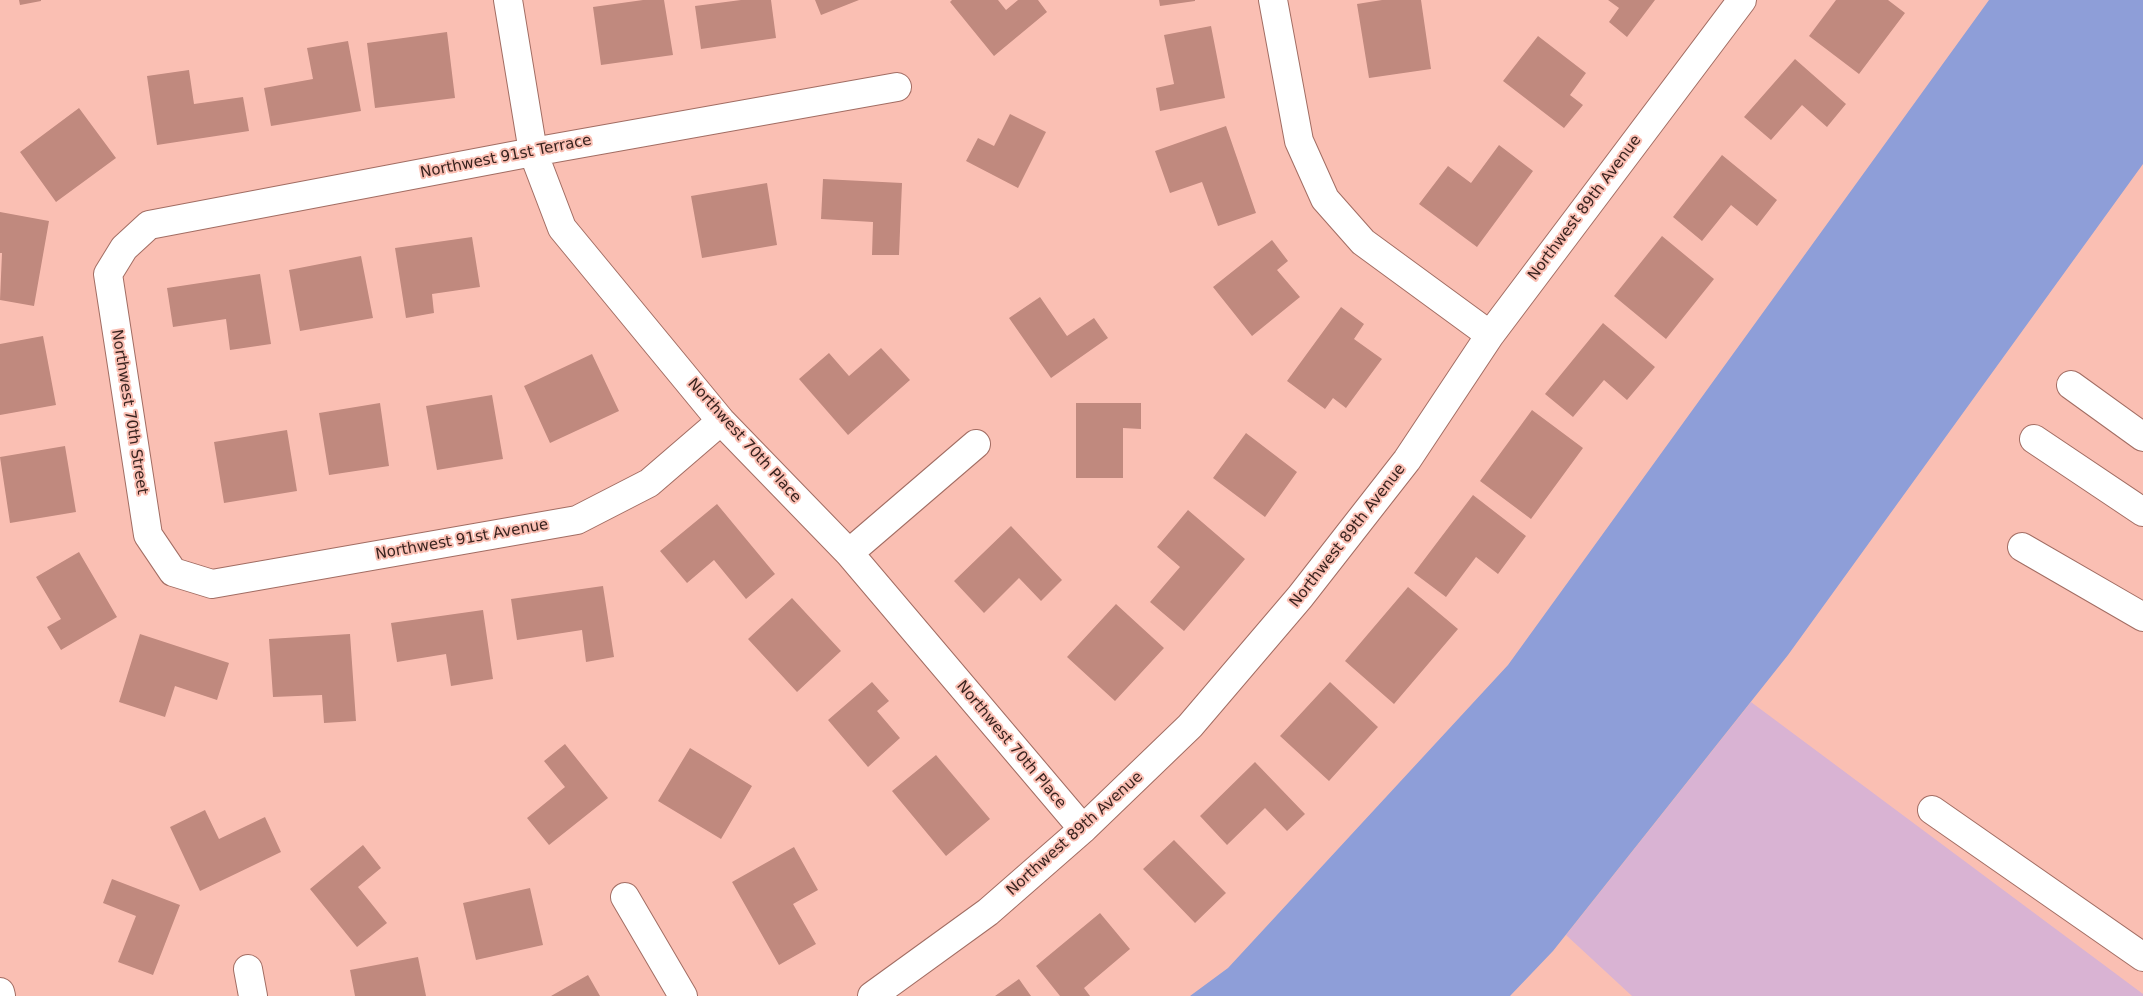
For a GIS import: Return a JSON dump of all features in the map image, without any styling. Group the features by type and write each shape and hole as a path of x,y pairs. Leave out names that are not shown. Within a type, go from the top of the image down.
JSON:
{"street":[{"name":"Northwest 70th Place","path":"508,0 533,152 562,228 721,420 849,553 1083,830"},
{"path":"1273,0 1299,141 1324,199 1363,242 1490,335"},
{"name":"Northwest 89th Avenue","path":"872,996 988,912 1083,830 1190,726 1300,597 1407,460 1490,335 1742,0"},
{"name":"Northwest 91st Terrace","path":"124,248 149,225 533,152 898,88"},
{"name":"Northwest 70th Street","path":"124,248 108,274 148,535 174,572"},
{"path":"2071,385 2143,437"},
{"name":"Northwest 91st Avenue","path":"174,572 212,584 577,520 649,483 721,420"},
{"path":"2034,439 2143,512"},
{"path":"849,553 976,444"},
{"path":"2022,546 2143,617"},
{"path":"1932,810 2143,957"},
{"path":"625,897 683,996"},
{"path":"248,969 253,996"},
{"path":"0,992 1,996"}],"shaded area":[{"path":"1751,702 2143,994 2143,996 1632,996 1566,935"}],"water":[{"path":"1989,0 2143,0 2143,164 1788,655 1553,951 1510,996 1190,996 1228,968 1508,665"}],"building":[{"path":"19,0 41,0 41,1 20,5"},
{"path":"643,0 664,0 673,55 601,65 593,7"},
{"path":"741,0 771,0 776,38 701,49 695,6"},
{"path":"815,0 859,0 821,15"},
{"path":"952,0 998,0 1006,10 1018,0 1038,0 1047,12 994,56 950,2"},
{"path":"1159,0 1195,0 1195,1 1160,6"},
{"path":"1382,0 1421,0 1431,69 1369,78 1357,4"},
{"path":"1608,0 1655,0 1627,37 1609,22 1619,8"},
{"path":"1836,0 1888,0 1905,13 1859,74 1809,36"},
{"path":"1211,26 1225,98 1160,111 1156,88 1174,84 1164,35"},
{"path":"447,32 455,98 375,108 367,43"},
{"path":"1538,36 1586,73 1570,95 1583,105 1564,128 1503,81"},
{"path":"348,41 361,111 271,126 264,88 313,79 307,48"},
{"path":"1795,59 1846,104 1827,127 1802,105 1771,140 1744,117"},
{"path":"189,70 194,104 243,97 249,131 157,145 147,76"},
{"path":"79,108 116,158 56,202 20,152"},
{"path":"1010,114 1046,132 1018,188 966,161 978,138 994,146"},
{"path":"1226,126 1256,213 1218,226 1202,182 1170,193 1155,151"},
{"path":"1499,145 1533,171 1477,247 1419,204 1448,166 1471,183"},
{"path":"1722,155 1777,200 1757,226 1731,205 1702,241 1673,217"},
{"path":"823,179 902,183 899,255 872,255 873,222 821,219"},
{"path":"767,183 777,245 702,258 691,196"},
{"path":"0,212 49,221 34,306 0,300 2,253 0,253"},
{"path":"1662,236 1714,279 1666,339 1614,296"},
{"path":"472,237 480,287 432,294 434,313 406,318 395,248"},
{"path":"1272,240 1288,261 1277,270 1300,297 1252,336 1213,287"},
{"path":"361,256 373,318 300,331 289,270"},
{"path":"260,274 271,344 230,350 226,319 173,327 167,288"},
{"path":"1040,297 1067,336 1094,318 1108,338 1051,378 1009,318"},
{"path":"1341,307 1364,324 1354,339 1382,359 1346,408 1333,398 1325,409 1287,381"},
{"path":"1603,323 1655,367 1627,400 1604,380 1573,417 1545,394"},
{"path":"43,336 56,405 0,415 0,344"},
{"path":"881,348 910,380 848,435 799,379 829,353 849,376"},
{"path":"592,354 619,411 550,443 524,386"},
{"path":"492,395 503,459 437,470 426,406"},
{"path":"380,403 389,466 329,475 319,413"},
{"path":"1076,403 1141,403 1141,429 1123,428 1123,478 1076,478"},
{"path":"1532,410 1583,448 1531,519 1480,481"},
{"path":"287,430 297,491 224,503 214,442"},
{"path":"1246,433 1297,472 1265,517 1213,478"},
{"path":"65,446 76,512 10,523 0,457"},
{"path":"1473,495 1526,536 1498,574 1476,557 1446,597 1414,573"},
{"path":"717,504 775,574 746,599 714,560 687,583 660,551"},
{"path":"1188,510 1245,559 1184,631 1150,602 1180,567 1157,547"},
{"path":"1011,526 1062,580 1041,601 1019,578 984,613 954,581"},
{"path":"79,552 117,617 61,650 47,627 61,619 36,577"},
{"path":"603,586 614,657 586,662 582,630 517,640 511,599"},
{"path":"1408,587 1458,629 1394,704 1345,661"},
{"path":"792,598 841,651 797,692 748,639"},
{"path":"1116,604 1164,648 1115,701 1067,657"},
{"path":"483,610 493,679 451,686 446,654 397,662 391,623"},
{"path":"140,634 229,663 217,700 175,686 165,717 119,702"},
{"path":"350,634 356,721 324,723 322,695 273,697 269,639"},
{"path":"872,682 889,701 877,711 900,738 868,767 828,720"},
{"path":"1330,682 1378,727 1329,781 1280,736"},
{"path":"565,744 608,798 549,845 527,818 565,787 544,761"},
{"path":"690,748 752,786 721,839 658,801"},
{"path":"936,755 990,819 946,856 892,791"},
{"path":"1255,762 1305,814 1287,831 1265,808 1227,845 1200,816"},
{"path":"205,810 219,839 265,817 281,852 200,891 170,827"},
{"path":"1174,840 1226,893 1195,923 1143,869"},
{"path":"363,845 381,868 358,887 387,923 357,947 310,889"},
{"path":"794,847 818,890 793,904 816,944 779,965 732,882"},
{"path":"112,879 180,905 153,975 118,962 136,916 103,903"},
{"path":"530,888 543,945 476,960 463,903"},
{"path":"1100,913 1130,949 1084,988 1090,996 1060,996 1036,966"},
{"path":"418,957 426,996 355,996 350,970"},
{"path":"588,975 600,996 551,996"},
{"path":"1019,979 1031,996 995,996"}]}
